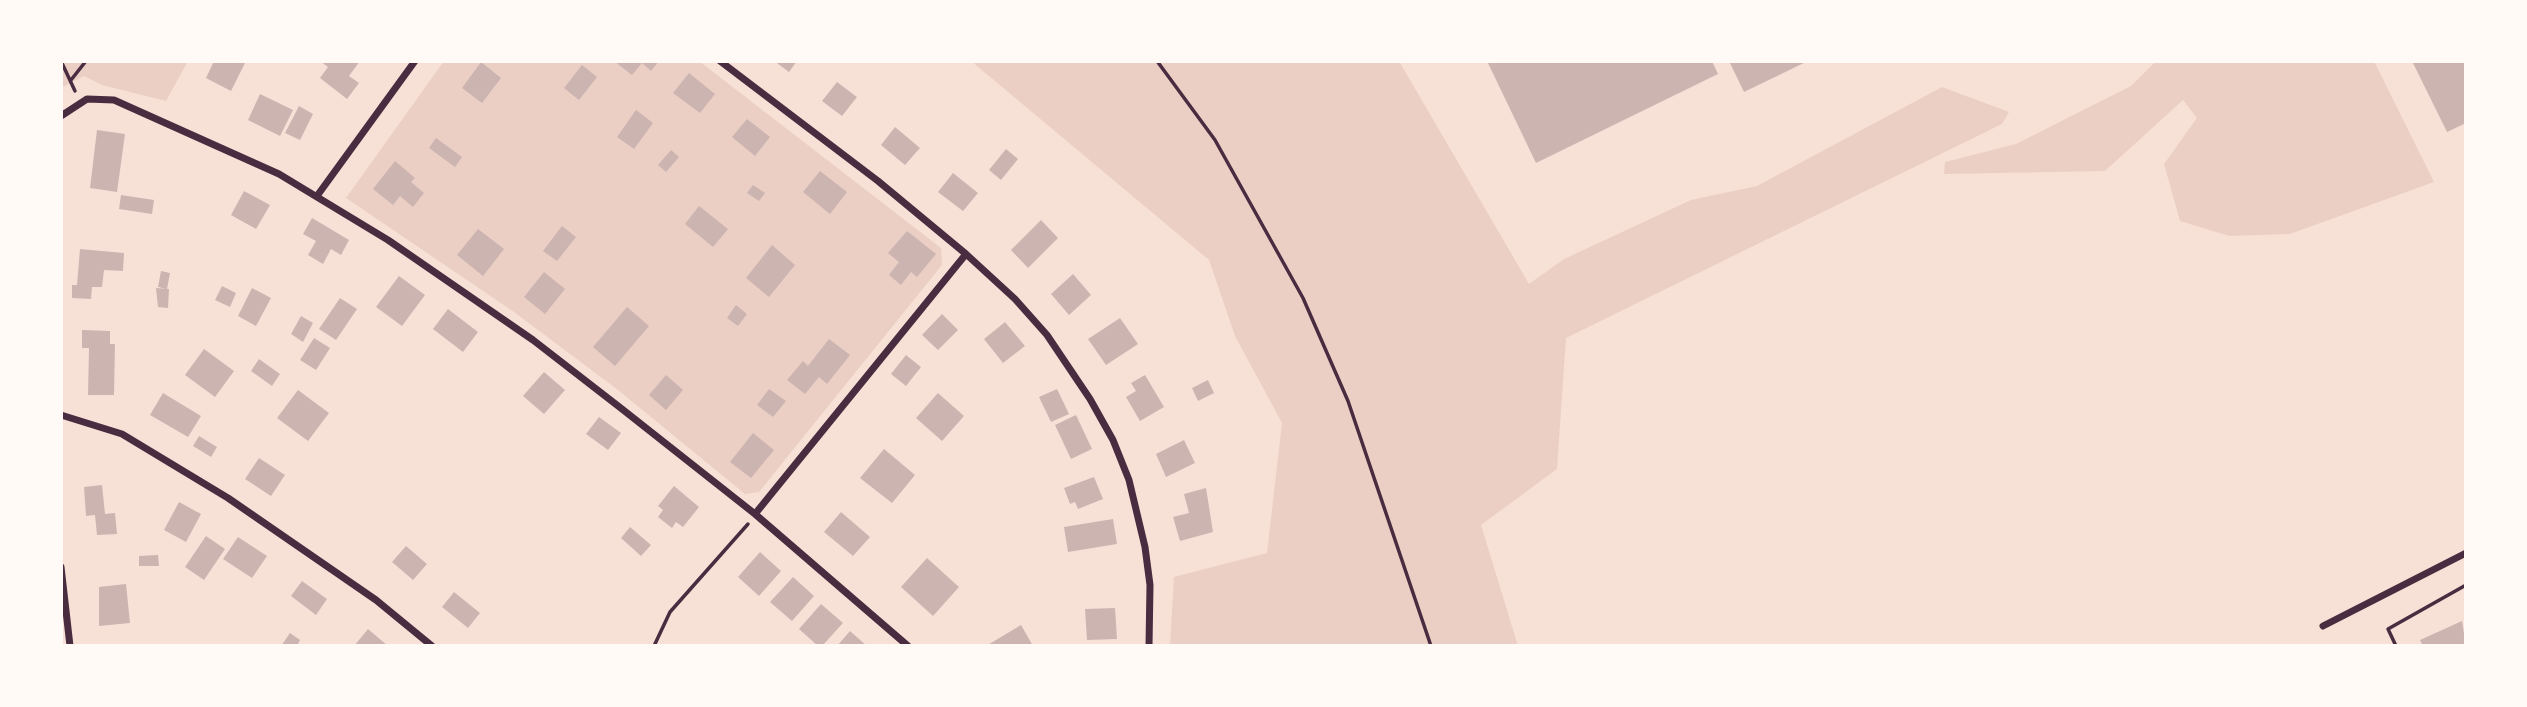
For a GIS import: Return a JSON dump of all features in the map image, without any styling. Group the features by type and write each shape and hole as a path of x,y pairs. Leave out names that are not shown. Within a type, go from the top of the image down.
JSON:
{"street":[{"path":"317,196 415,61"},
{"path":"720,61 878,181 966,254 1015,299 1047,335 1113,440 1129,480 1145,547 1150,585 1149,646"},
{"path":"61,116 95,97 114,100 267,168 388,240 533,340 755,514 908,646"},
{"path":"755,514 966,254"},
{"path":"61,415 122,434 228,498 376,600 432,646"},
{"path":"2323,626 2466,553"},
{"path":"61,566 70,646"}],"path":[{"path":"61,61 80,103"},
{"path":"71,80 86,61"},
{"path":"1157,61 1215,140 1303,298 1348,401 1431,646"},
{"path":"654,646 670,612 748,525"},
{"path":"2396,646 2388,629 2466,585"}],"shaded area":[{"path":"61,61 188,61 166,101 102,85 84,76 61,88"},
{"path":"444,61 699,61 941,248 942,265 759,492 745,494 618,390 514,312 346,198"},
{"path":"971,61 1399,61 1529,284 1564,259 1691,200 1757,186 1942,87 2009,112 2002,124 1566,338 1557,469 1481,525 1518,646 1170,646 1174,577 1267,553 1282,423 1235,336 1209,260"},
{"path":"2156,61 2374,61 2434,182 2290,234 2229,236 2180,221 2164,164 2197,118 2183,100 2105,171 1944,174 1945,162 2016,144 2131,86"}],"building":[{"path":"214,61 246,61 231,91 206,78"},
{"path":"320,61 360,61 349,76 359,83 347,99 320,78 328,67"},
{"path":"614,61 659,61 651,71 642,63 632,75"},
{"path":"774,61 797,61 789,72"},
{"path":"1487,61 1712,61 1718,74 1536,163"},
{"path":"1729,61 1808,61 1744,92"},
{"path":"2412,61 2466,61 2466,123 2447,132"},
{"path":"481,62 501,78 482,103 462,88"},
{"path":"582,65 597,77 579,100 564,88"},
{"path":"689,73 715,94 700,113 673,93"},
{"path":"837,82 857,97 842,116 822,101"},
{"path":"260,94 293,110 280,136 248,120"},
{"path":"299,106 313,114 300,140 285,133"},
{"path":"636,110 653,123 634,149 617,137"},
{"path":"747,119 770,137 755,156 732,137"},
{"path":"895,127 920,148 905,165 881,145"},
{"path":"97,130 125,134 117,192 90,188"},
{"path":"436,138 462,157 455,167 429,148"},
{"path":"1006,149 1018,159 1001,180 989,170"},
{"path":"671,150 679,157 666,172 658,165"},
{"path":"395,161 415,178 411,182 424,193 413,207 400,196 393,205 373,189"},
{"path":"820,171 847,192 830,214 803,192"},
{"path":"953,173 978,193 963,211 938,192"},
{"path":"753,185 765,193 759,201 747,193"},
{"path":"244,191 270,205 256,229 231,215"},
{"path":"121,195 154,200 152,214 119,209"},
{"path":"699,206 728,229 713,247 685,224"},
{"path":"312,218 349,240 341,255 331,249 323,264 308,255 316,241 303,234"},
{"path":"1041,220 1058,238 1028,268 1011,250"},
{"path":"562,226 576,237 557,261 543,251"},
{"path":"478,229 504,249 483,276 457,255"},
{"path":"907,231 936,254 917,277 911,272 901,285 889,275 899,262 888,253"},
{"path":"772,245 795,265 769,297 746,278"},
{"path":"80,249 124,253 123,271 104,270 102,287 92,287 91,299 72,298 72,285 77,285"},
{"path":"161,271 170,273 167,289 158,287"},
{"path":"544,272 565,289 545,314 524,297"},
{"path":"1073,274 1091,295 1069,315 1051,294"},
{"path":"399,276 425,295 402,326 376,307"},
{"path":"222,286 236,293 230,307 215,300"},
{"path":"156,288 169,289 168,308 158,307"},
{"path":"252,288 271,298 256,326 238,316"},
{"path":"340,298 357,309 336,340 319,329"},
{"path":"736,305 747,314 738,326 727,318"},
{"path":"627,307 649,326 615,366 593,347"},
{"path":"448,309 478,332 463,352 433,329"},
{"path":"942,314 958,330 938,350 922,335"},
{"path":"301,316 313,323 303,342 291,334"},
{"path":"1120,318 1138,344 1106,365 1088,339"},
{"path":"1005,322 1025,346 1003,363 984,339"},
{"path":"82,330 110,331 110,344 115,344 114,395 88,395 89,348 82,348"},
{"path":"314,338 330,348 316,370 300,360"},
{"path":"829,339 850,355 827,384 819,377 805,394 787,380 803,361 808,366"},
{"path":"204,349 234,371 215,397 185,375"},
{"path":"906,355 921,367 906,386 891,374"},
{"path":"259,359 280,374 272,386 251,371"},
{"path":"544,372 565,390 544,414 523,396"},
{"path":"666,375 683,390 666,410 649,395"},
{"path":"1145,375 1164,407 1140,421 1126,397 1136,391 1131,383"},
{"path":"1208,380 1214,393 1198,401 1192,388"},
{"path":"769,389 786,401 773,417 757,405"},
{"path":"1057,389 1069,414 1051,422 1039,397"},
{"path":"298,390 329,413 308,441 277,418"},
{"path":"163,393 201,416 188,437 150,415"},
{"path":"938,393 964,416 942,441 916,418"},
{"path":"1076,415 1092,449 1071,459 1055,425"},
{"path":"599,417 621,433 608,450 586,434"},
{"path":"753,433 774,450 751,478 730,462"},
{"path":"199,436 217,447 211,457 193,446"},
{"path":"1184,440 1195,463 1166,477 1156,454"},
{"path":"884,449 915,475 892,503 860,478"},
{"path":"259,458 285,475 271,496 245,479"},
{"path":"1094,477 1103,499 1078,509 1075,502 1070,504 1064,488"},
{"path":"102,485 105,514 115,513 117,534 97,535 95,515 86,516 84,487"},
{"path":"674,486 699,507 683,527 676,522 672,528 658,517 663,510 658,506"},
{"path":"1206,488 1213,532 1180,541 1173,517 1189,513 1184,494"},
{"path":"179,502 201,514 186,542 164,530"},
{"path":"841,512 870,537 853,556 824,532"},
{"path":"1113,519 1117,544 1068,552 1064,527"},
{"path":"630,527 651,545 641,556 621,538"},
{"path":"206,536 225,549 204,580 185,567"},
{"path":"238,537 267,556 252,578 223,559"},
{"path":"406,546 427,564 413,580 392,562"},
{"path":"760,552 781,571 759,596 738,577"},
{"path":"158,555 159,566 139,566 139,556"},
{"path":"927,558 959,587 933,616 901,587"},
{"path":"793,577 814,596 792,621 770,602"},
{"path":"302,581 327,599 316,615 291,596"},
{"path":"126,584 130,623 99,626 99,587"},
{"path":"454,592 480,613 468,628 442,607"},
{"path":"821,604 843,623 822,646 818,646 799,629"},
{"path":"1115,608 1117,639 1087,640 1085,609"},
{"path":"2462,621 2466,646 2423,646 2420,640"},
{"path":"1021,625 1033,646 986,646"},
{"path":"368,629 388,646 354,646"},
{"path":"850,631 867,646 837,646"},
{"path":"290,633 300,640 297,646 281,646"}]}
